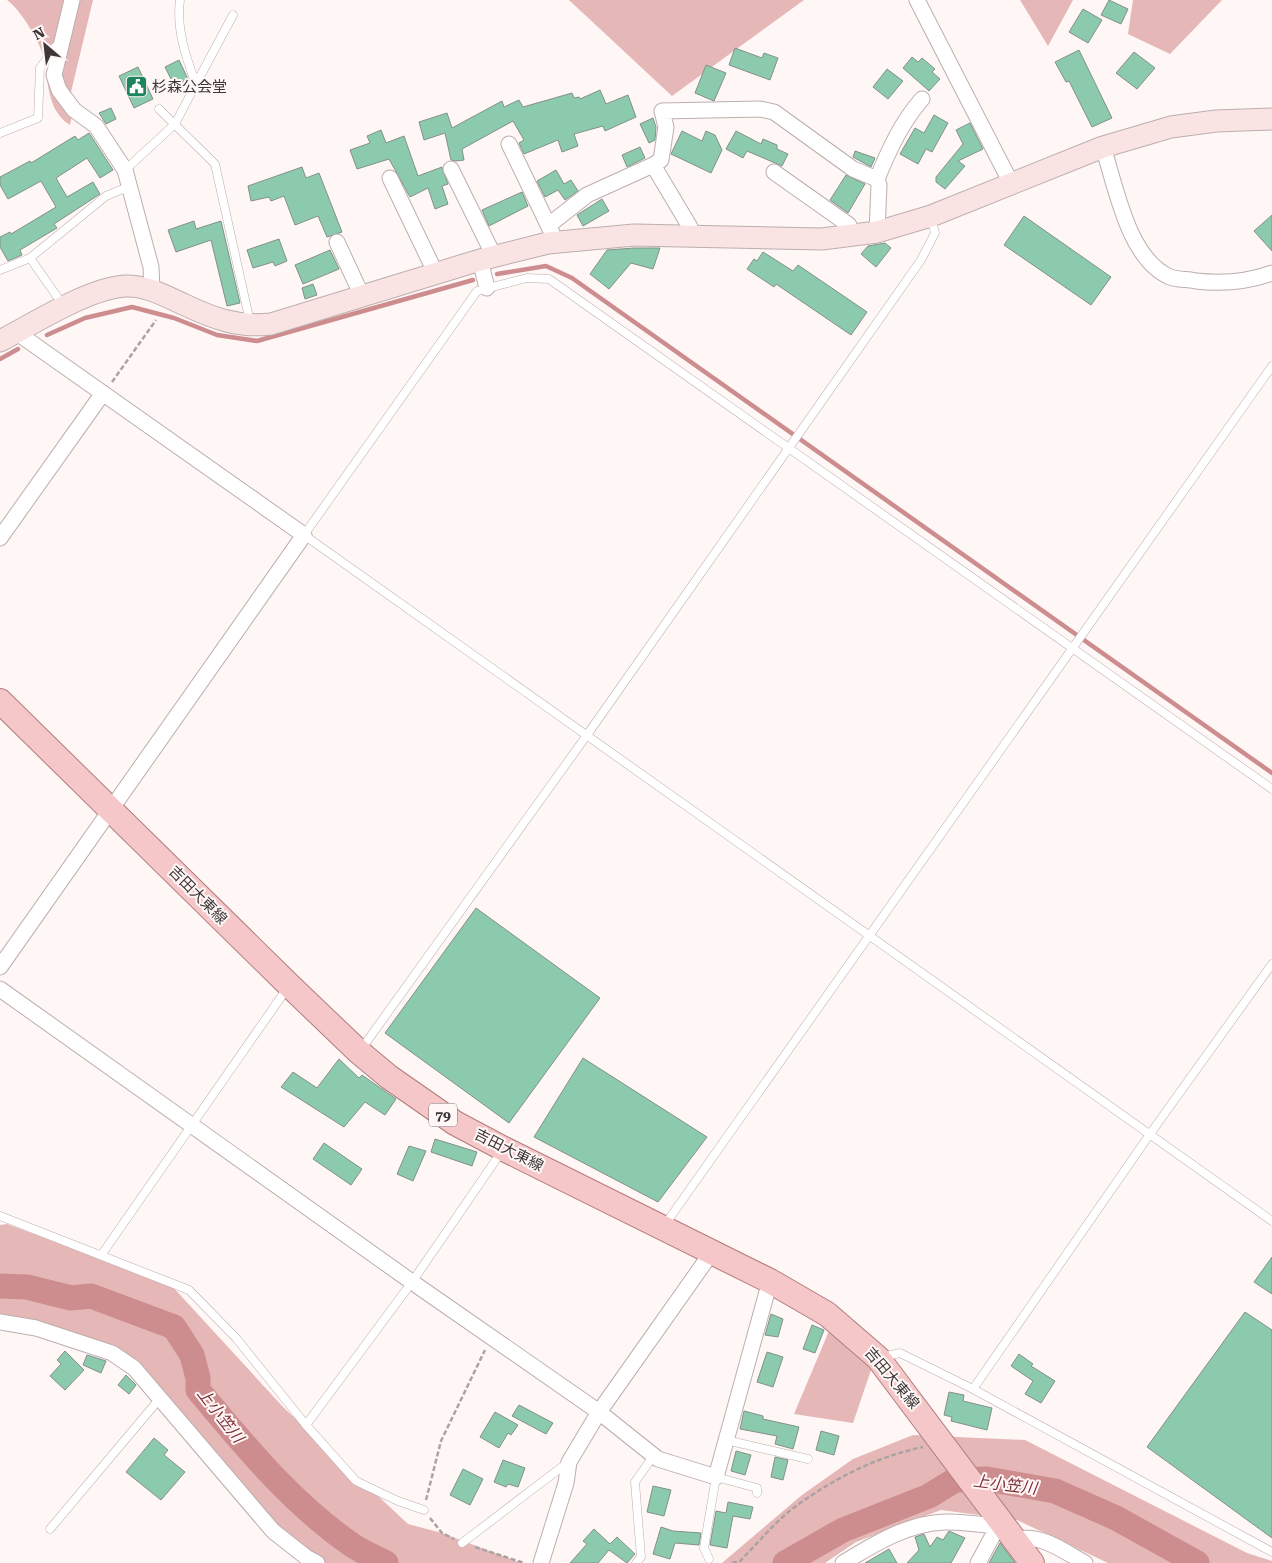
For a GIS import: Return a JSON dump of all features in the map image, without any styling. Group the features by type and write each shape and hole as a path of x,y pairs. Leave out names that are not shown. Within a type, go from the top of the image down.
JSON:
{"main road":[{"name":"吉田大東線","path":"0,701 289,986 359,1052 427,1105 504,1148 770,1281 827,1314 878,1358 1032,1563"}],"street":[{"path":"72,0 54,75 59,90 74,110 96,126 125,170 128,188 151,267 152,290"},
{"path":"917,0 1011,183"},
{"path":"877,232 879,185 877,179 891,145 908,116 922,99"},
{"path":"552,234 587,195 661,160 666,127 662,110 760,108 774,112 853,169 877,179"},
{"path":"8,337 99,292 126,286 152,290 228,322 251,326 278,322 487,258 552,234 822,239 877,232 931,216 1103,147 1171,126 1216,121 1272,119"},
{"path":"509,144 552,234"},
{"path":"1103,147 1131,235 1148,263 1170,277 1216,284 1252,280 1272,273"},
{"path":"653,165 690,227 691,236"},
{"path":"451,169 487,258 487,288"},
{"path":"774,172 849,225 851,236"},
{"path":"390,178 436,274"},
{"path":"337,242 362,296"},
{"path":"0,967 304,535 104,393 8,337"},
{"path":"0,538 104,393"},
{"path":"0,989 412,1282 600,1412 654,1455 716,1477 770,1281"},
{"path":"541,1563 566,1483 568,1462 600,1412 712,1252"},
{"path":"0,1322 36,1328 112,1353 134,1368 161,1397 272,1531 317,1563"},
{"path":"843,1563 882,1539 924,1524 946,1522 1005,1528 1025,1537 1044,1542 1085,1563"},
{"path":"978,1563 1005,1528"}],"lane":[{"path":"180,0 179,9 186,56 196,84"},
{"path":"125,170 174,125 233,15"},
{"path":"0,134 38,118 40,68 55,47 60,45"},
{"path":"158,110 215,164 251,326"},
{"path":"0,270 30,258 106,196 128,188"},
{"path":"359,1052 587,735 930,246 935,233 931,216"},
{"path":"30,258 65,308"},
{"path":"1272,789 792,445 549,279 527,278 476,291 304,535 1272,1221"},
{"path":"663,1227 1272,366"},
{"path":"974,1389 1150,1134 1272,964"},
{"path":"102,1254 289,986"},
{"path":"306,1425 412,1282 504,1148"},
{"path":"0,1216 102,1254 190,1290 236,1338 306,1425 356,1481 398,1501 424,1510"},
{"path":"878,1358 900,1352 974,1389 1272,1552"},
{"path":"50,1529 161,1397"},
{"path":"726,1440 808,1459"},
{"path":"636,1563 641,1557 635,1482 654,1455"},
{"path":"462,1542 568,1462"},
{"path":"709,1559 704,1548 716,1477 758,1488 757,1493"}],"path":[{"path":"104,393 156,320"},
{"path":"491,1337 441,1441 427,1488 424,1510 442,1533 462,1542 524,1563"},
{"path":"732,1563 740,1561 791,1510 856,1470 889,1456 943,1443"}],"shaded area":[{"path":"7,0 93,0 71,92 75,102 70,125 62,119 52,103 43,55 37,41 23,17"},
{"path":"569,0 804,0 672,96"},
{"path":"1020,0 1073,0 1048,46"},
{"path":"1133,0 1222,0 1170,54 1128,34"},
{"path":"7,1224 171,1285 283,1407 408,1524 442,1533 521,1563 318,1563 306,1557 126,1355 0,1323 0,1225"},
{"path":"829,1331 872,1367 853,1423 794,1414"},
{"path":"913,1435 1025,1440 1247,1553 1272,1561 1272,1563 1108,1563 1017,1520 941,1510 856,1542 825,1563 722,1563 802,1495 853,1459"}],"building":[{"path":"1109,0 1128,9 1121,24 1101,15"},
{"path":"1083,9 1102,20 1088,43 1069,32"},
{"path":"735,48 762,58 764,53 778,58 770,80 729,65"},
{"path":"1079,50 1112,118 1092,127 1069,81 1066,82 1055,62"},
{"path":"1134,52 1155,68 1137,89 1116,73"},
{"path":"912,57 918,62 922,58 935,69 932,72 940,79 929,91 903,68"},
{"path":"179,60 188,79 175,87 165,67"},
{"path":"706,65 726,73 714,101 695,93"},
{"name":"杉森公会堂","path":"138,67 153,99 134,108 119,76"},
{"path":"887,69 903,81 888,99 873,87"},
{"path":"600,90 606,104 628,95 636,117 605,131 603,126 574,134 578,146 562,152 558,140 524,154 519,143 524,140 513,121 462,149 464,160 451,160 445,133 424,140 419,122 447,113 452,128 502,101 504,107 519,100 523,107 572,93 574,98 579,97 580,99"},
{"path":"111,108 116,119 106,124 99,113"},
{"path":"934,115 948,123 932,152 926,149 918,164 900,154 915,128 924,133"},
{"path":"653,118 656,127 655,140 649,143 640,124"},
{"path":"970,123 983,149 958,161 965,166 945,189 936,182 936,177 963,144 956,130"},
{"path":"381,130 386,143 404,136 418,176 442,167 448,184 442,186 448,204 435,209 428,188 410,197 389,159 357,169 350,150 370,143 367,136"},
{"path":"682,131 702,141 706,131 715,135 722,150 711,173 671,154"},
{"path":"736,131 761,144 763,139 777,145 777,149 788,154 782,166 747,151 743,158 726,149"},
{"path":"89,133 113,170 100,178 87,158 56,178 67,197 93,182 100,194 54,224 57,228 20,250 22,255 8,261 0,247 0,237 10,232 11,234 56,207 41,181 8,199 0,185 0,177 30,161 31,163 75,136 78,140"},
{"path":"640,147 645,158 627,167 622,155"},
{"path":"855,151 875,158 871,167 853,157"},
{"path":"302,167 306,178 319,173 342,232 327,237 318,216 295,225 284,196 271,201 269,197 251,201 248,186"},
{"path":"556,170 564,184 571,180 578,191 565,200 558,190 545,197 537,181"},
{"path":"846,175 865,184 848,213 830,200"},
{"path":"522,192 528,206 489,226 482,210"},
{"path":"602,199 609,211 583,226 577,215"},
{"path":"1272,215 1272,251 1254,231"},
{"path":"1024,216 1111,277 1091,305 1004,245"},
{"path":"194,221 196,229 221,221 240,303 227,306 211,240 176,252 168,230"},
{"path":"279,239 287,261 275,266 273,262 253,268 247,250"},
{"path":"885,243 891,248 876,267 861,254 868,246"},
{"path":"660,248 653,269 631,263 609,289 590,274 607,250"},
{"path":"330,250 339,269 303,284 295,265"},
{"path":"763,252 793,271 798,265 867,312 851,335 776,284 774,287 747,269 754,259 757,261"},
{"path":"313,284 317,295 305,299 302,288"},
{"path":"476,908 600,998 509,1123 385,1033"},
{"path":"583,1058 707,1137 658,1202 534,1137"},
{"path":"339,1059 359,1078 362,1075 396,1099 385,1115 365,1102 344,1127 281,1087 293,1072 317,1088"},
{"path":"435,1139 477,1152 472,1166 431,1152"},
{"path":"324,1143 362,1169 351,1185 313,1159"},
{"path":"409,1146 426,1151 413,1181 397,1174"},
{"path":"1272,1257 1272,1294 1254,1282"},
{"path":"1245,1312 1272,1330 1272,1538 1147,1447"},
{"path":"771,1314 783,1319 778,1337 765,1335"},
{"path":"812,1325 824,1330 815,1353 803,1349"},
{"path":"65,1351 84,1370 65,1390 50,1376 61,1364 57,1360"},
{"path":"767,1352 783,1357 773,1387 757,1382"},
{"path":"1019,1354 1033,1364 1031,1366 1055,1381 1041,1403 1025,1394 1033,1381 1011,1366"},
{"path":"87,1355 106,1361 101,1373 83,1365"},
{"path":"126,1375 136,1385 129,1394 118,1385"},
{"path":"949,1392 964,1395 963,1401 992,1408 987,1430 951,1421 952,1417 944,1415"},
{"path":"519,1405 553,1423 546,1434 512,1416"},
{"path":"744,1411 763,1416 763,1419 799,1427 793,1449 775,1444 777,1436 740,1429"},
{"path":"495,1412 518,1425 511,1435 508,1433 499,1448 480,1437"},
{"path":"821,1431 839,1436 834,1455 816,1450"},
{"path":"154,1438 168,1450 164,1455 185,1472 161,1500 126,1472"},
{"path":"736,1451 751,1455 745,1475 731,1471"},
{"path":"775,1457 788,1460 783,1480 771,1477"},
{"path":"503,1460 525,1468 518,1487 508,1484 506,1487 494,1482"},
{"path":"463,1469 483,1479 470,1505 450,1495"},
{"path":"653,1486 671,1490 664,1516 647,1512"},
{"path":"728,1502 753,1507 750,1519 733,1516 727,1548 710,1545 716,1511 726,1513"},
{"path":"661,1527 673,1531 701,1533 699,1545 675,1543 670,1559 653,1554"},
{"path":"594,1529 610,1544 617,1537 635,1554 627,1563 609,1550 598,1563 570,1563 587,1544 583,1541"},
{"path":"949,1531 965,1538 951,1563 907,1563 919,1550 915,1537 924,1534 930,1547 937,1537 943,1540"},
{"path":"1000,1543 1015,1563 989,1563"},
{"path":"889,1549 897,1563 865,1563"}],"waterway":[{"path":"497,274 546,266 572,278 1272,773"},
{"path":"47,335 85,318 132,307 174,318 217,335 257,341 473,280"},
{"path":"0,359 18,349"},
{"name":"上小笠川","path":"0,1286 27,1287 71,1298 91,1296 174,1327 192,1355 198,1378 198,1390 251,1453 289,1492 330,1529 356,1548 386,1563"},
{"name":"上小笠川","path":"785,1563 843,1530 929,1496 955,1480 987,1479 1055,1491 1116,1518 1197,1563"}],"place":[{"name":"杉森公会堂","path":"136,87"}]}
